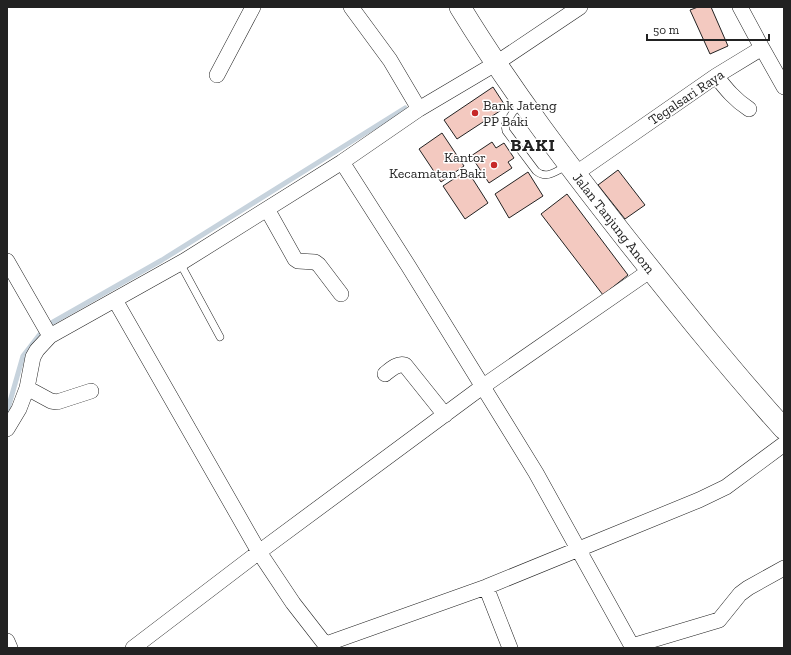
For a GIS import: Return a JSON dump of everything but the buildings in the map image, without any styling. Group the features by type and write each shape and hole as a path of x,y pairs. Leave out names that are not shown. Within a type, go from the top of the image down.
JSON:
{"main road":[{"name":"Jalan Tanjung Anom","path":"460,7 495,64 572,170 651,270 784,429"}],"street":[{"path":"218,75 252,7"},
{"path":"351,7 390,60 419,109"},
{"path":"7,429 19,409 28,388 33,357 47,331 115,300 180,264 342,162 419,109 495,64 580,7"},
{"path":"740,7 784,87"},
{"name":"Tegalsari Raya","path":"572,170 716,76 762,48"},
{"path":"716,76 738,102 749,109"},
{"path":"342,162 409,267 482,388 536,473 632,647 718,620 748,588 784,568"},
{"path":"267,209 295,259 298,261 314,262 319,265 341,294"},
{"path":"7,261 47,331"},
{"path":"133,648 259,552 444,415 651,270"},
{"path":"115,300 259,552 293,603 327,646 486,587 699,500 726,487 784,444"},
{"path":"385,374 394,366 401,364 405,365 444,415"},
{"path":"28,388 51,401 57,402 91,391"},
{"path":"486,587 510,648"},
{"path":"7,641 10,648"}],"lane":[{"path":"523,103 513,112 505,125 506,131 536,171 542,175 548,176 572,170"},
{"path":"180,264 220,337"}],"waterway":[{"path":"7,412 23,356 40,334 53,322 162,260 405,108"}],"place":[{"name":"Bank Jateng PP Baki","path":"475,113"},
{"name":"Kantor Kecamatan Baki","path":"494,165"}],"district":[{"name":"BAKI","path":"533,145"}]}
